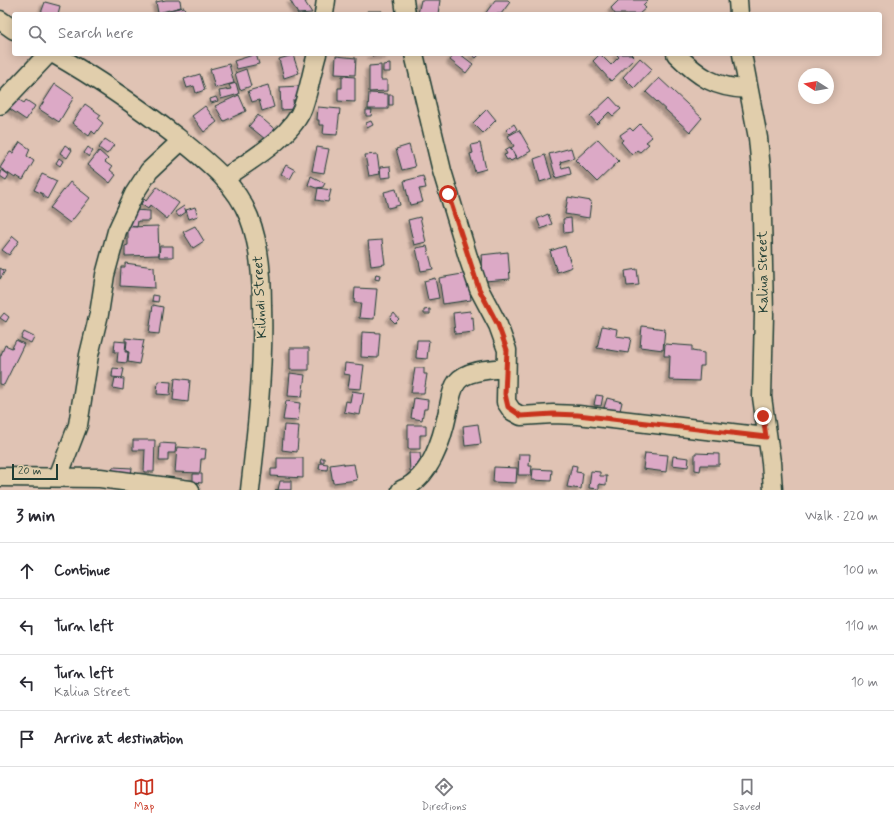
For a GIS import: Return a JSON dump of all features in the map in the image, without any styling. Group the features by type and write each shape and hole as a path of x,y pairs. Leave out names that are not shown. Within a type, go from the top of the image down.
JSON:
{"street":[{"path":"404,0 406,12"},
{"path":"738,0 739,12"},
{"path":"0,20 12,29"},
{"path":"0,105 46,56"},
{"name":"Kilindi Street","path":"57,56 125,97 181,141 225,178 240,199 249,216 257,246 262,276 262,366 250,490"},
{"path":"225,178 279,138 292,126 303,108 316,56"},
{"path":"414,56 448,194 479,289 504,339 508,356 506,368 506,402 512,411 521,416 553,414 599,417 676,428 766,437"},
{"path":"678,56 713,84 730,88 748,88"},
{"name":"Kaliua Street","path":"742,56 758,138 761,169 764,314 762,397 766,437 771,462 773,490"},
{"path":"58,477 78,425 89,355 117,231 134,194 149,171 181,141"},
{"path":"401,490 409,487 417,479 438,448 452,391 457,382 464,376 474,373 506,368"},
{"path":"0,477 100,478 190,490"}],"building":[{"path":"180,0 181,7 158,12 156,2"},
{"path":"290,0 309,0 305,2 311,12 297,12"},
{"path":"421,0 440,0 438,12 418,12"},
{"path":"495,0 508,0 510,2 502,12 486,12"},
{"path":"619,0 648,0 643,5 646,8 641,12 614,12 611,8"},
{"path":"45,2 60,6 58,12 41,12"},
{"path":"184,7 185,12 170,12 170,10"},
{"path":"367,11 382,11 382,12"},
{"path":"250,56 257,56 259,64 237,69 234,61"},
{"path":"293,56 299,73 284,78 279,59"},
{"path":"336,56 356,58 355,75 335,74"},
{"path":"453,56 463,56 473,64 466,73 450,60"},
{"path":"598,56 602,56 611,65 619,57 618,56 633,56 635,58 611,81 593,61"},
{"path":"640,58 652,69 634,88 623,77"},
{"path":"229,64 234,83 215,88 210,69"},
{"path":"390,64 390,72 383,72 383,65"},
{"path":"381,65 381,80 387,80 387,91 369,92 369,66"},
{"path":"246,69 251,86 240,90 235,73"},
{"path":"200,74 205,90 196,93 194,86 187,88 184,79"},
{"path":"342,76 355,77 355,102 338,101 338,88 342,88"},
{"path":"659,78 702,118 690,132 646,92"},
{"path":"236,83 239,94 221,99 219,91 231,89 229,85"},
{"path":"55,84 74,97 59,122 39,109"},
{"path":"268,85 274,107 262,111 259,100 252,102 248,91"},
{"path":"300,86 301,100 293,100 294,109 281,110 280,87"},
{"path":"369,93 388,94 388,109 368,109"},
{"path":"239,95 246,111 224,121 215,106"},
{"path":"389,95 393,95 393,105 389,105"},
{"path":"13,96 24,103 26,100 35,106 26,120 7,107"},
{"path":"216,97 218,101 211,103 210,99"},
{"path":"610,97 621,109 613,116 609,112 597,124 590,116"},
{"path":"85,104 101,115 98,119 103,123 95,134 92,131 89,136 72,123"},
{"path":"205,106 217,122 204,132 192,116"},
{"path":"318,107 340,109 337,135 323,134 324,125 319,125 319,120 317,120"},
{"path":"487,109 496,120 483,133 473,123"},
{"path":"366,110 372,110 371,116 366,116"},
{"path":"258,115 278,132 270,143 249,126"},
{"path":"371,121 373,125 367,128 366,123"},
{"path":"514,124 517,129 510,134 506,130"},
{"path":"640,124 652,137 646,142 649,144 640,152 637,150 632,155 621,142 623,140 620,135 630,128 633,131"},
{"path":"519,130 531,151 517,159 511,148 514,146 508,136"},
{"path":"105,139 114,145 107,154 99,148"},
{"path":"598,139 619,161 597,182 575,160"},
{"path":"20,142 30,149 27,156 34,161 23,180 16,176 15,178 0,168 10,152 13,153"},
{"path":"480,143 486,169 475,172 470,154 473,153 471,145"},
{"path":"65,145 72,150 67,158 60,153"},
{"path":"409,145 415,167 402,170 396,149"},
{"path":"88,147 93,151 89,157 84,153"},
{"path":"317,147 329,149 324,173 312,171"},
{"path":"510,147 516,158 511,161 509,159 507,160 504,155 507,154 505,150"},
{"path":"571,148 574,158 560,162 562,168 569,166 571,174 556,178 549,154"},
{"path":"99,151 108,159 105,162 112,167 110,170 116,175 110,183 88,165"},
{"path":"377,154 380,174 369,176 365,155"},
{"path":"545,155 552,178 540,182 534,159"},
{"path":"59,158 63,161 60,166 56,163"},
{"path":"286,165 295,170 290,179 281,174"},
{"path":"390,166 391,177 381,178 380,167"},
{"path":"2,170 9,175 6,180 0,176"},
{"path":"42,174 57,181 47,199 43,196 43,194 34,190"},
{"path":"311,176 325,183 323,187 316,188 308,185"},
{"path":"423,176 426,188 419,189 423,202 410,205 404,181"},
{"path":"70,182 90,198 70,223 50,208"},
{"path":"157,187 179,203 167,219 150,205 148,209 141,204 144,199 146,201"},
{"path":"318,188 331,190 328,202 316,200"},
{"path":"396,189 400,205 388,208 384,192"},
{"path":"568,197 591,201 589,218 565,214"},
{"path":"184,206 186,212 179,217 175,212"},
{"path":"195,207 198,216 189,219 186,210"},
{"path":"133,210 150,211 150,221 138,221 137,227 128,226"},
{"path":"548,214 552,224 541,229 537,219"},
{"path":"420,217 426,242 414,245 408,220"},
{"path":"571,218 572,232 564,233 563,219"},
{"path":"158,226 159,255 125,256 125,246 128,245 128,227"},
{"path":"195,226 204,241 193,248 183,232"},
{"path":"13,236 19,241 9,255 2,250"},
{"path":"382,240 385,264 371,266 368,241"},
{"path":"160,246 173,246 173,257 159,257"},
{"path":"427,246 433,269 421,271 416,248"},
{"path":"565,246 572,267 557,272 550,251"},
{"path":"508,252 510,279 484,281 481,255"},
{"path":"125,263 154,267 155,288 120,286 121,267 125,267"},
{"path":"0,268 5,271 0,279"},
{"path":"637,269 639,285 627,286 625,271"},
{"path":"468,273 471,300 443,304 439,278"},
{"path":"376,274 380,275 379,280 375,279"},
{"path":"435,278 439,298 428,300 424,281"},
{"path":"355,288 377,289 374,319 359,318 361,303 354,303"},
{"path":"153,295 159,296 158,302 152,301"},
{"path":"153,305 163,307 159,334 149,333"},
{"path":"430,309 430,314 424,314 424,310"},
{"path":"470,311 471,318 473,317 474,332 455,334 453,313"},
{"path":"4,313 9,317 6,322 0,318"},
{"path":"394,313 399,319 395,323 390,318"},
{"path":"602,326 617,329 616,336 631,338 628,353 597,348"},
{"path":"642,326 665,329 663,350 640,347"},
{"path":"24,332 34,337 31,343 21,338"},
{"path":"362,332 380,333 378,358 361,357"},
{"path":"125,338 144,340 139,364 128,362 129,352 126,351 127,341 125,341"},
{"path":"16,340 24,344 4,385 0,384 0,357 5,345 12,348"},
{"path":"417,340 429,340 427,359 416,358"},
{"path":"115,341 126,342 125,352 128,352 127,363 117,362 118,352 114,352"},
{"path":"665,344 692,346 692,351 704,353 704,366 700,366 699,381 669,380 670,356 664,356"},
{"path":"290,348 309,348 309,370 290,370"},
{"path":"345,363 364,365 361,389 348,388 350,375 344,374"},
{"path":"113,368 124,369 122,378 112,377"},
{"path":"415,368 424,368 424,374 427,374 424,393 411,393"},
{"path":"290,373 305,375 302,397 288,396"},
{"path":"115,378 124,379 123,390 113,388"},
{"path":"175,378 190,380 188,402 173,400"},
{"path":"158,381 171,382 170,395 157,394"},
{"path":"352,391 364,393 360,415 344,412 346,401 350,402"},
{"path":"596,395 603,396 601,406 594,405"},
{"path":"414,398 428,400 427,409 424,409 422,420 411,418"},
{"path":"607,398 622,402 619,415 603,411"},
{"path":"286,401 300,403 298,421 283,420"},
{"path":"478,424 481,444 465,446 463,426"},
{"path":"284,425 299,426 297,452 282,450"},
{"path":"408,425 426,425 426,435 420,435 420,449 408,449"},
{"path":"133,440 155,440 154,472 144,472 145,450 133,450"},
{"path":"160,443 176,444 175,453 168,453 168,461 159,461"},
{"path":"177,447 206,449 205,459 201,459 200,473 175,472"},
{"path":"409,453 420,453 422,471 410,471"},
{"path":"645,453 668,455 666,472 643,469"},
{"path":"695,453 719,454 719,465 701,465 700,471 695,470"},
{"path":"519,454 530,454 529,466 532,466 531,475 518,475"},
{"path":"673,456 689,458 688,467 672,465"},
{"path":"277,458 303,458 303,478 271,476 271,469 277,469"},
{"path":"321,458 324,458 324,462 320,462"},
{"path":"320,463 328,464 327,470 319,469"},
{"path":"344,463 344,465 354,464 357,480 333,483 330,465"},
{"path":"572,465 577,466 576,472 583,473 581,489 567,487"},
{"path":"113,467 132,468 131,475 112,473"},
{"path":"494,467 517,468 516,483 493,482"},
{"path":"533,469 552,470 551,481 532,480"},
{"path":"591,471 600,472 600,476 607,476 606,485 599,484 599,489 589,488"},
{"path":"193,474 202,474 202,483 193,482"},
{"path":"280,481 291,481 291,490 278,490"}],"route":[{"path":"448,194 479,289 504,339 508,356 505,394 508,407 512,411 521,416 553,414 578,415 676,428 722,433 749,434 766,437 763,416"}]}
